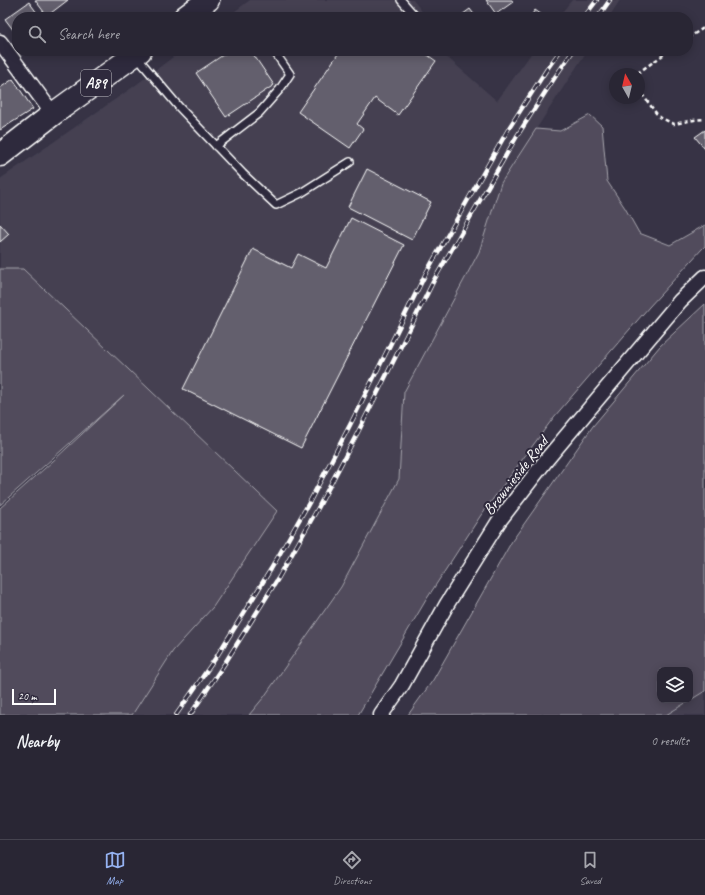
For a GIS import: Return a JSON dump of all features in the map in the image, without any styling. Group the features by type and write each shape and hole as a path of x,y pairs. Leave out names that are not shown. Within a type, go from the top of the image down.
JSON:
{"main road":[{"path":"192,12 208,0"},
{"name":"A89","path":"0,154 133,56"}],"street":[{"path":"0,42 53,114"},
{"name":"Brownieside Road","path":"381,715 402,685 447,604 499,521 547,459 680,301 705,277"}],"lane":[{"path":"401,0 411,12"},
{"path":"139,56 179,107 243,174 276,205 301,193 350,162"},
{"path":"216,146 259,113 280,89 290,74 277,56"}],"path":[{"path":"693,35 705,27"},
{"path":"644,68 662,56"},
{"path":"645,98 659,117 674,124 705,119"}],"shaded area":[{"path":"250,0 413,0 422,12 234,12"},
{"path":"572,0 620,0 612,12 562,12"},
{"path":"174,56 446,56 497,101 529,56 584,56 501,183 479,252 404,392 399,479 341,587 264,697 249,715 132,715 173,651 213,607 277,511 23,270 0,269 0,179 133,87"},
{"path":"590,115 602,126 607,181 639,233 670,245 705,225 705,246 649,307 554,417 481,515 426,600 358,715 249,715 264,697 341,587 399,479 404,392 479,252 501,183 536,129 560,131"},
{"path":"0,269 23,269 277,511 213,607 173,651 132,715 0,715 0,508 124,395 0,505"},
{"path":"705,304 705,691 693,698 693,667 657,667 657,703 686,703 666,715 408,715 433,680 512,541 593,426 660,346"},
{"path":"705,691 705,715 666,715 686,703 693,703 693,698"}],"building":[{"path":"35,0 68,0 52,12 44,12"},
{"path":"486,0 512,0 513,2 499,12 495,12"},
{"path":"29,2 36,12 15,12"},
{"path":"12,14 12,28 5,19"},
{"path":"222,56 254,56 274,85 226,117 196,73"},
{"path":"337,56 429,56 436,61 398,115 375,98 357,124 363,129 350,148 298,112"},
{"path":"13,79 33,109 0,130 0,88"},
{"path":"705,130 705,149 695,137"},
{"path":"367,169 431,202 412,240 348,207"},
{"path":"351,218 404,245 301,448 183,389 253,249 291,268 298,254 326,268"},
{"path":"0,224 9,234 0,242"}],"railway":[{"path":"588,12 597,0"},
{"path":"602,12 610,0"},
{"path":"176,715 217,656 271,569 310,501 350,425 426,273 509,128 556,56"},
{"path":"190,715 225,663 279,577 318,508 358,432 434,280 517,136 570,56"}]}
